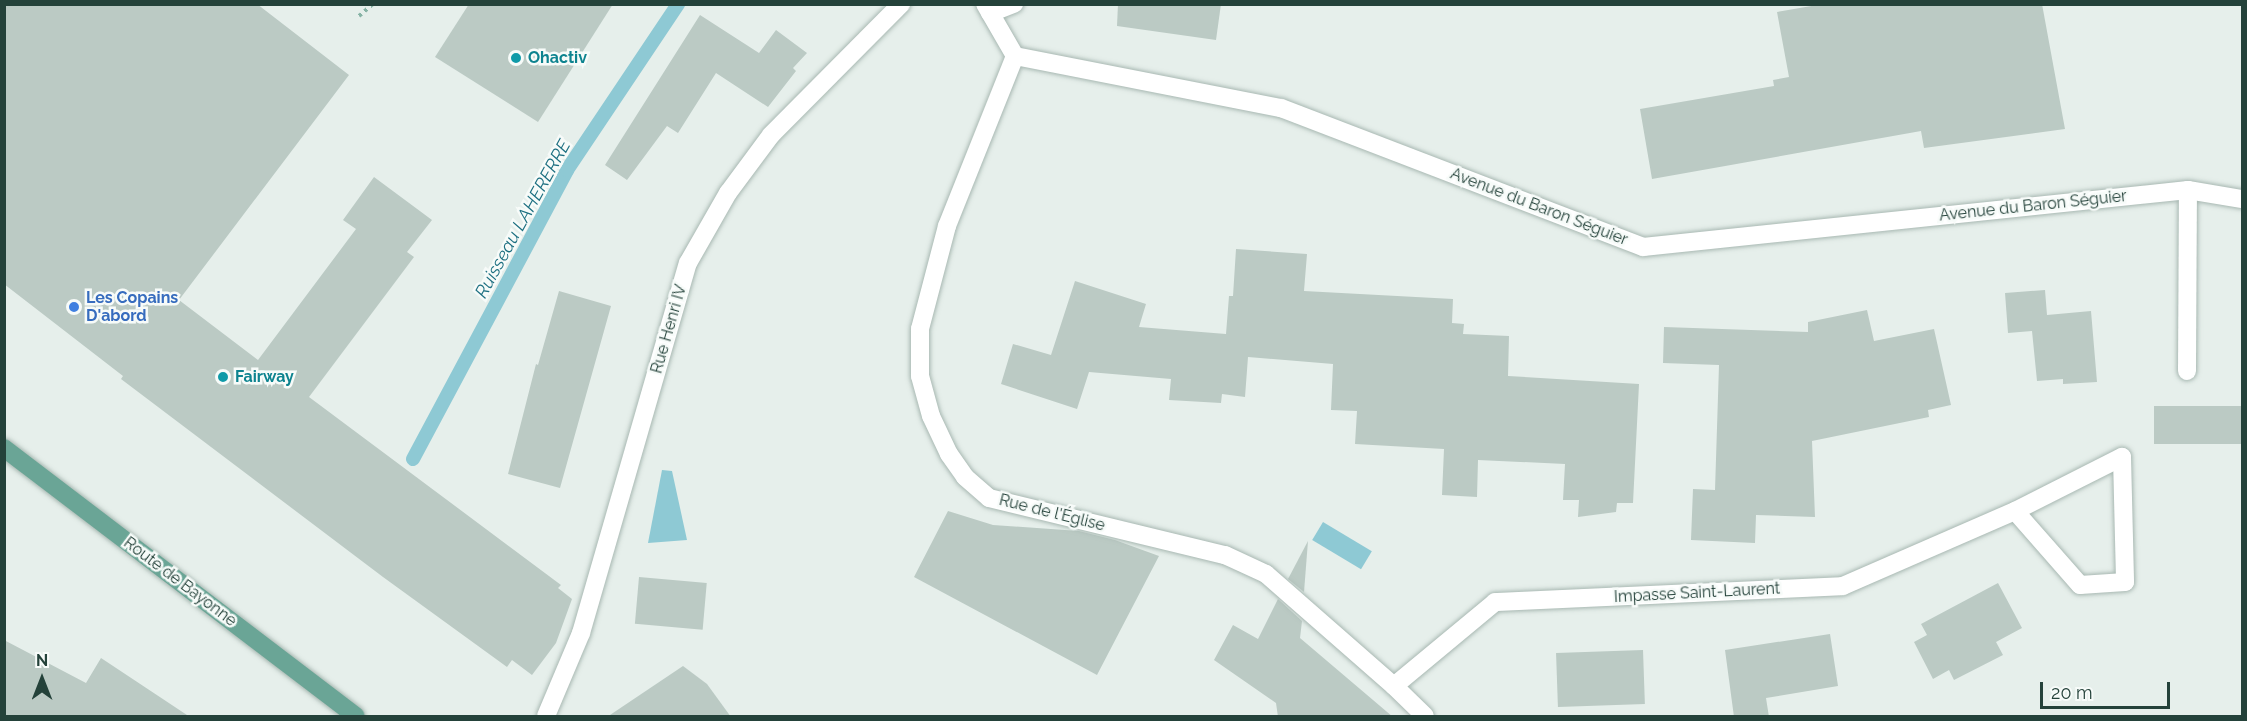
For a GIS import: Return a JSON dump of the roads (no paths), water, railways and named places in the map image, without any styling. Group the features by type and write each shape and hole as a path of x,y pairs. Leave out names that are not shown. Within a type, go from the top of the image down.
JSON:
{"main road":[{"name":"Route de Bayonne","path":"4,448 356,717"}],"street":[{"name":"Rue Henri IV","path":"546,717 581,633 688,263 728,194 771,135 902,4"},
{"path":"1014,4 988,9 1015,56"},
{"name":"Avenue du Baron Séguier","path":"1015,56 1281,108 1643,247 2188,190 2242,199"},
{"name":"Rue de l'Église","path":"1015,56 947,226 920,329 920,376 932,416 950,454 965,477 989,498 1225,555 1266,574 1394,686 1425,717"},
{"path":"2187,370 2188,190"},
{"name":"Impasse Saint-Laurent","path":"1394,686 1495,602 1843,586 2015,511 2122,457 2125,582 2080,585 2015,511"}],"water":[{"path":"662,470 672,471 687,540 648,543"},
{"path":"1323,522 1372,551 1361,569 1312,540"}],"waterway":[{"name":"Ruisseau LAHERERRE","path":"413,459 567,170 678,4"}],"place":[{"name":"Ohactiv","path":"516,58"},
{"name":"Les Copains D'abord","path":"74,307"},
{"name":"Fairway","path":"223,377"}]}
